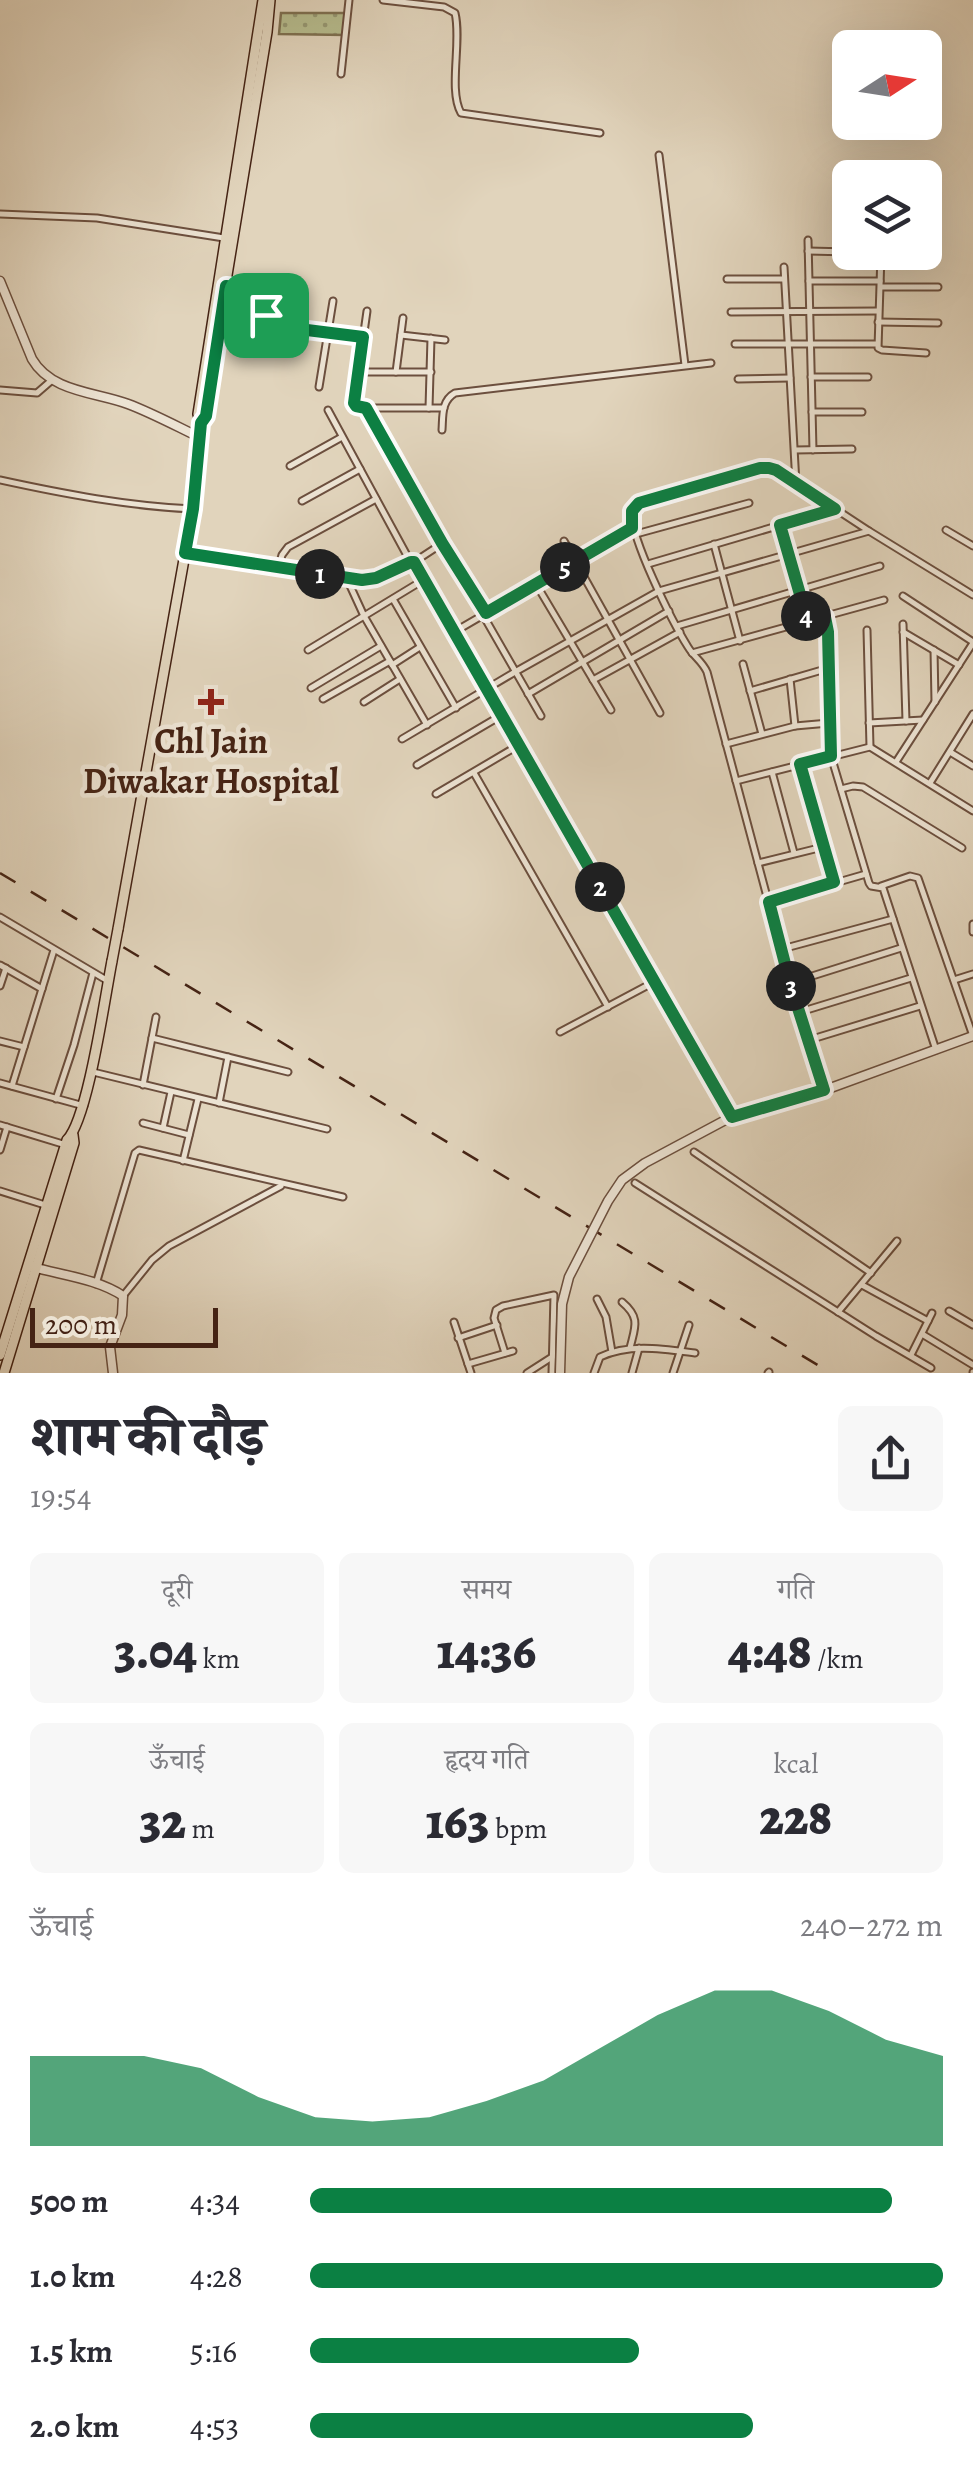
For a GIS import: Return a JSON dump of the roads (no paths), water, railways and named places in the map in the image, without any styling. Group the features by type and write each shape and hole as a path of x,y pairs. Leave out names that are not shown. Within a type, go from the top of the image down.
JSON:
{"main road":[{"path":"4,1373 46,1206 84,1106 112,961 193,509 201,423 198,414 267,0"},
{"path":"201,423 206,416 264,50 267,0"},
{"path":"0,1355 74,1143 73,1135"}],"street":[{"path":"341,74 349,0"},
{"path":"383,0 444,6 455,13 456,101 461,112 600,132"},
{"path":"659,154 685,366"},
{"path":"0,214 97,218 227,239"},
{"path":"808,240 813,450"},
{"path":"808,250 832,251"},
{"path":"784,268 796,484"},
{"path":"881,270 877,344 882,350 926,353"},
{"path":"727,280 784,280"},
{"path":"0,281 38,370 52,380 127,404 199,437"},
{"path":"809,281 938,287"},
{"path":"226,286 264,291 268,319 275,326 363,337"},
{"path":"320,387 333,301"},
{"path":"731,312 878,311"},
{"path":"367,312 356,406 444,408"},
{"path":"396,372 403,318"},
{"path":"878,322 938,323"},
{"path":"401,335 445,340"},
{"path":"430,408 431,338"},
{"path":"735,344 877,344"},
{"path":"442,430 446,400 455,392 711,363"},
{"path":"358,372 430,372"},
{"path":"811,377 868,377"},
{"path":"738,379 790,378"},
{"path":"0,390 37,393 52,380"},
{"path":"366,408 540,716"},
{"path":"328,410 732,1117"},
{"path":"812,412 862,412"},
{"path":"290,466 342,437"},
{"path":"794,450 852,448"},
{"path":"824,1090 790,983 707,672 669,611 634,531 632,511 639,503 760,468 776,470 973,595"},
{"path":"302,501 360,469"},
{"path":"0,480 98,500 193,509"},
{"path":"279,568 288,546 376,499"},
{"path":"454,632 634,531 749,504"},
{"path":"648,564 835,509"},
{"path":"780,525 808,622"},
{"path":"946,530 973,546"},
{"path":"402,739 660,591 869,532"},
{"path":"564,541 660,713"},
{"path":"185,553 369,580 412,562 442,543"},
{"path":"714,544 740,641"},
{"path":"592,680 678,629 732,609 880,566"},
{"path":"347,578 364,616 427,725"},
{"path":"308,650 425,579"},
{"path":"536,584 611,710"},
{"path":"896,762 973,642 903,596"},
{"path":"392,599 456,708"},
{"path":"692,653 884,600"},
{"path":"528,694 669,611"},
{"path":"560,1373 562,1304 569,1278 622,1180 644,1163 732,1117 824,1090 973,1036 918,878 910,876 871,886 866,874 831,756 825,617"},
{"path":"906,721 903,628 959,665"},
{"path":"867,630 870,747"},
{"path":"311,688 382,646"},
{"path":"323,699 420,646"},
{"path":"934,650 935,702"},
{"path":"742,664 762,735"},
{"path":"750,691 830,668"},
{"path":"364,702 400,679"},
{"path":"790,679 795,726"},
{"path":"417,765 502,715"},
{"path":"930,784 972,719"},
{"path":"869,723 923,720"},
{"path":"726,744 795,726 829,723"},
{"path":"436,794 519,746"},
{"path":"736,781 870,747 973,811"},
{"path":"950,752 973,766"},
{"path":"800,764 834,882"},
{"path":"772,772 794,854"},
{"path":"474,773 608,1007"},
{"path":"841,789 863,786 962,848"},
{"path":"758,863 824,847"},
{"path":"769,902 866,874"},
{"path":"880,886 936,1050"},
{"path":"0,916 108,981"},
{"path":"782,949 892,919"},
{"path":"973,924 973,932"},
{"path":"790,983 902,948"},
{"path":"12,1086 54,950"},
{"path":"0,986 3,966 42,989"},
{"path":"56,1098 94,973"},
{"path":"954,980 973,974"},
{"path":"800,1012 911,978"},
{"path":"560,1032 654,982"},
{"path":"809,1040 920,1006"},
{"path":"143,1085 156,1017"},
{"path":"152,1038 288,1072"},
{"path":"0,1040 24,1048"},
{"path":"219,1103 228,1056"},
{"path":"90,1071 327,1129"},
{"path":"0,1083 84,1106"},
{"path":"162,1128 171,1092"},
{"path":"182,1161 198,1098"},
{"path":"143,1124 189,1135"},
{"path":"0,1150 3,1126 66,1146"},
{"path":"96,1284 136,1151 343,1198"},
{"path":"694,1152 871,1273"},
{"path":"634,1183 931,1368"},
{"path":"113,1373 110,1347 122,1314 123,1296 152,1260 168,1246 284,1184"},
{"path":"0,1191 46,1206"},
{"path":"838,1312 897,1241"},
{"path":"31,1266 96,1284 123,1296"},
{"path":"862,1284 928,1322"},
{"path":"467,1364 509,1352 496,1324 494,1313 499,1308 554,1296 552,1373"},
{"path":"597,1299 609,1327 612,1352"},
{"path":"622,1302 635,1317 630,1349"},
{"path":"949,1311 973,1325"},
{"path":"911,1356 932,1313"},
{"path":"454,1322 471,1373"},
{"path":"458,1338 496,1324"},
{"path":"673,1373 689,1324"},
{"path":"922,1334 973,1364"},
{"path":"594,1373 600,1356 612,1352 639,1348 696,1353"},
{"path":"632,1373 639,1348"},
{"path":"527,1373 552,1357"}],"railway":[{"path":"0,873 831,1373"}],"place":[{"name":"Chl Jain Diwakar Hospital","path":"211,702"}]}
